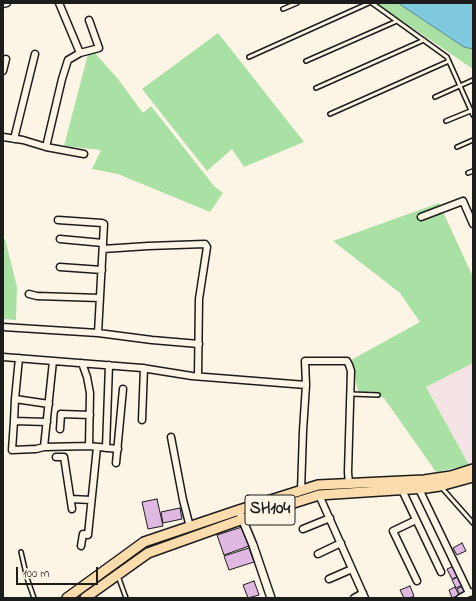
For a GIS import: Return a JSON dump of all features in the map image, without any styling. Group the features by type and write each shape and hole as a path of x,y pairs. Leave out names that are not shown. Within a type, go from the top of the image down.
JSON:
{"main road":[{"name":"SH104","path":"67,598 144,542 239,510 318,485 424,480 451,476 473,469"},
{"name":"SH104","path":"85,598 148,553 242,519 319,495 419,489 440,486 473,476"}],"street":[{"path":"59,3 80,53"},
{"path":"46,147 68,60 80,53 100,48 89,20"},
{"path":"14,139 35,54"},
{"path":"3,71 6,59"},
{"path":"3,137 84,154"},
{"path":"421,217 463,201 473,224"},
{"path":"58,220 102,222 104,227 98,333"},
{"path":"60,239 103,246 205,244 207,248 199,299 198,376"},
{"path":"60,267 102,270"},
{"path":"29,294 37,296 100,298"},
{"path":"3,327 98,333 198,344"},
{"path":"3,357 144,368 198,376 306,385"},
{"path":"19,358 12,450 36,449 44,447 89,446 118,449"},
{"path":"44,447 53,361"},
{"path":"302,491 306,361 347,361 351,371 348,472 349,484"},
{"path":"82,363 87,377 90,393 89,446"},
{"path":"106,448 109,365"},
{"path":"142,420 144,368"},
{"path":"116,463 123,388"},
{"path":"15,399 48,404"},
{"path":"60,430 61,414 90,415"},
{"path":"14,421 47,422"},
{"path":"171,437 183,500 190,527"},
{"path":"81,546 83,531 88,534 96,447"},
{"path":"56,457 64,457 72,509"},
{"path":"419,489 471,592 460,598"},
{"path":"402,490 441,572"},
{"path":"319,495 364,596 354,598"},
{"path":"71,499 91,500"},
{"path":"239,510 254,545 271,598"},
{"path":"304,529 330,518"},
{"path":"416,520 393,531 417,581"},
{"path":"318,554 341,543"},
{"path":"328,579 352,568"}],"lane":[{"path":"283,9 297,3"},
{"path":"250,57 370,3 447,56 473,115"},
{"path":"306,62 397,21"},
{"path":"316,88 424,40"},
{"path":"330,114 449,61"},
{"path":"435,97 473,80"},
{"path":"446,121 472,110"},
{"path":"457,147 473,140"},
{"path":"468,173 473,171"},
{"path":"351,394 378,395"},
{"path":"440,486 473,524"},
{"path":"22,552 27,578 34,598"},
{"path":"117,575 126,598"}],"shaded area":[{"path":"473,363 473,462 469,465 426,387"}],"green space":[{"path":"376,3 398,3 464,47 473,49 473,69"},
{"path":"218,33 304,142 244,167 232,149 207,171 142,89"},
{"path":"94,52 118,79 143,113 151,106 214,186 223,193 210,212 118,174 92,169 101,150 64,146 88,54"},
{"path":"439,203 473,277 473,363 426,387 469,465 436,472 384,398 358,391 351,360 420,322 400,293 333,241"},
{"path":"5,239 17,287 16,320 3,319 3,240"}],"water":[{"path":"398,3 473,3 473,49 464,47"}],"building":[{"path":"157,499 163,526 148,529 142,502"},
{"path":"180,508 182,519 163,523 161,512"},
{"path":"242,527 249,546 224,555 217,535"},
{"path":"462,543 466,551 457,555 453,548"},
{"path":"249,548 254,562 229,570 224,556"},
{"path":"454,566 459,576 452,579 447,569"},
{"path":"459,576 463,585 456,588 452,580"},
{"path":"254,581 259,595 248,598 243,585"},
{"path":"410,586 414,596 404,598 400,590"},
{"path":"463,586 466,592 460,595 457,589"},
{"path":"455,587 459,595 452,598 449,590"}]}
